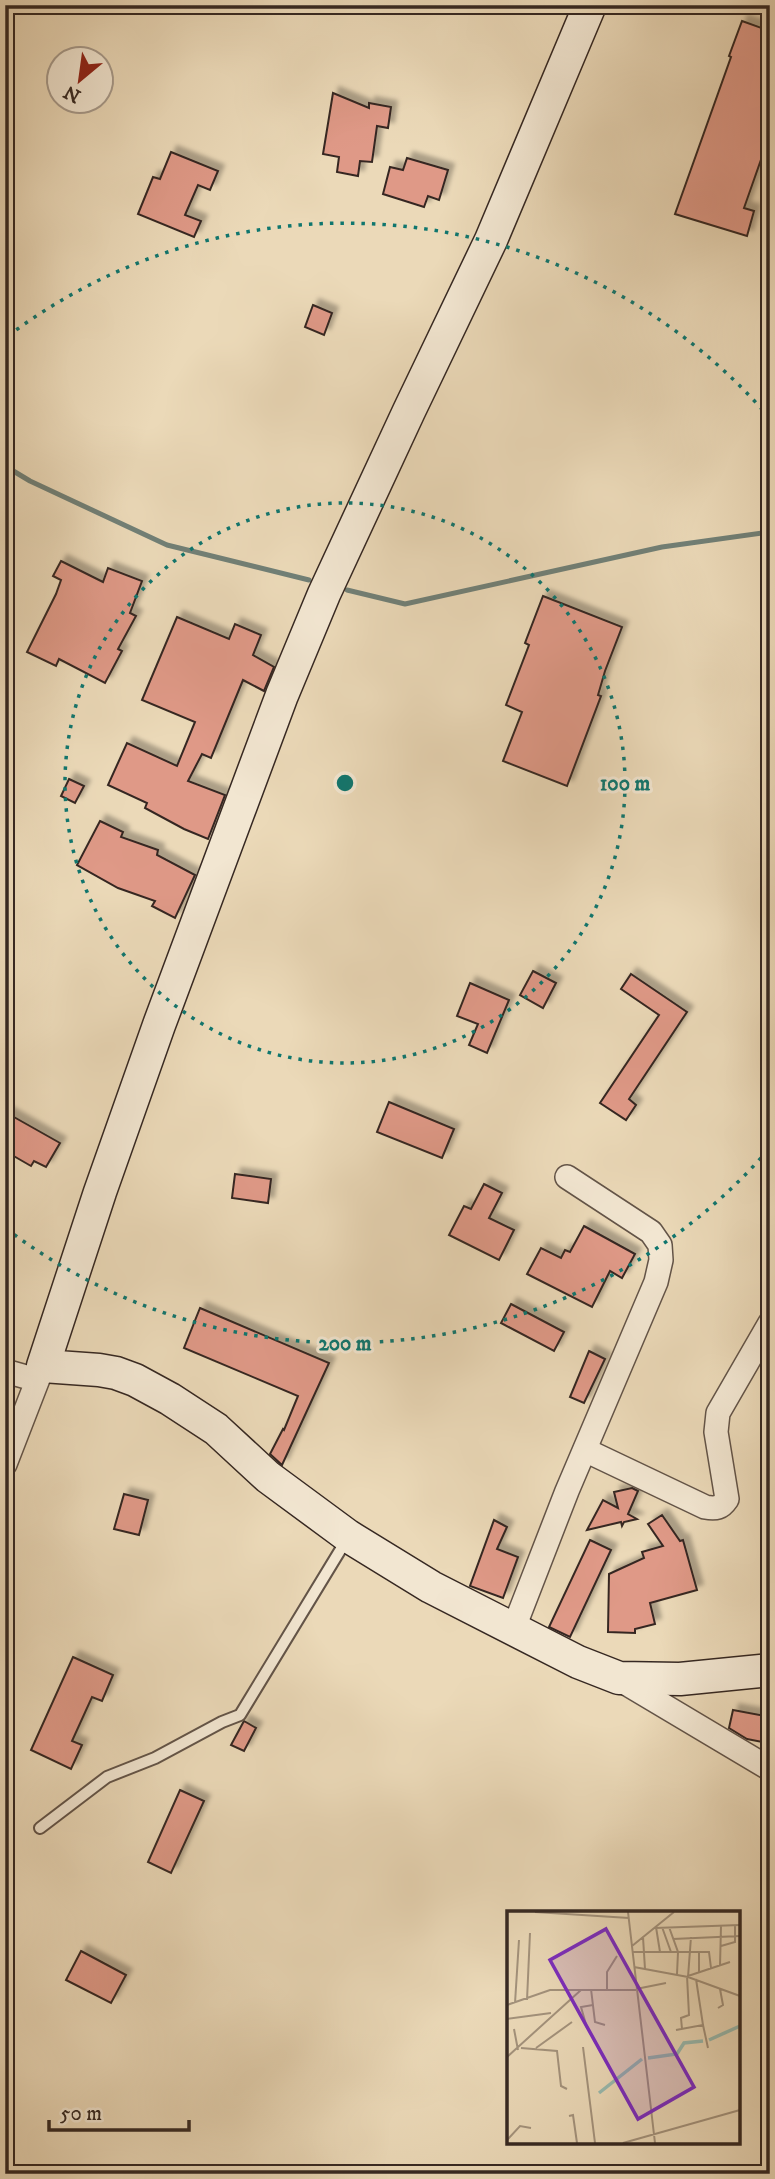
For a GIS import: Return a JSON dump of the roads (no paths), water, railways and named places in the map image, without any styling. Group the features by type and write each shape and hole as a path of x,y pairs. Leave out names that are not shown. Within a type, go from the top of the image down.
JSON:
{"street":[{"path":"5,1464 40,1373 159,1025 286,684 409,411 491,240 590,5"},
{"path":"513,1630 585,1450 646,1310 661,1260 660,1245 651,1232 567,1177"},
{"path":"585,1450 705,1507 715,1509 723,1506 727,1499 716,1432 718,1413 770,1323"},
{"path":"5,1371 40,1373 99,1370 135,1380 216,1429 268,1477 348,1536 431,1587 578,1662 619,1678 770,1769"},
{"path":"619,1678 680,1679 770,1670"}],"lane":[{"path":"40,1828 107,1777 155,1758 240,1715 348,1536"}],"waterway":[{"path":"5,466 30,481 167,545 309,580"},
{"path":"347,590 405,604 662,547 770,532"}]}
